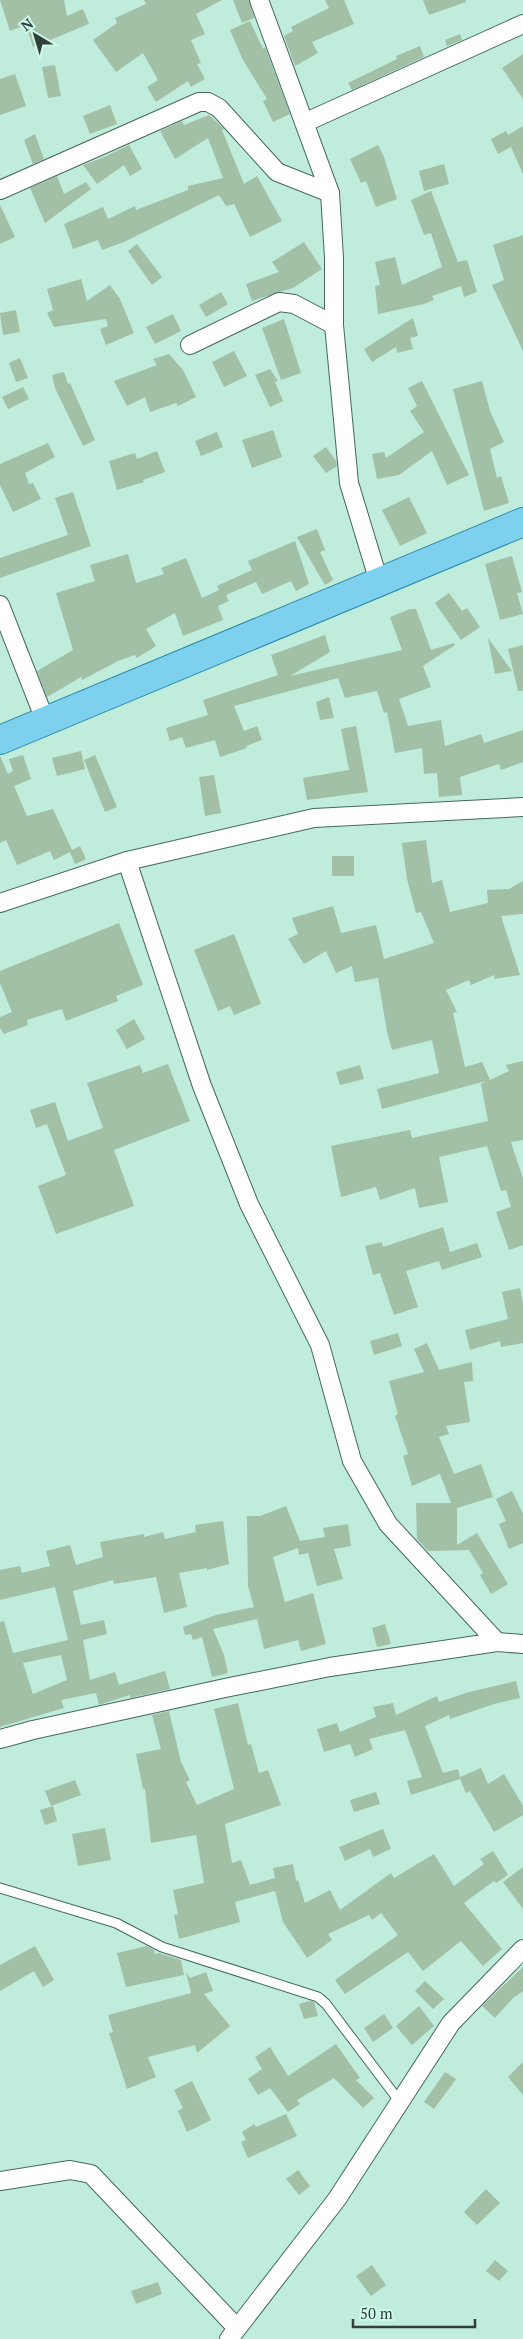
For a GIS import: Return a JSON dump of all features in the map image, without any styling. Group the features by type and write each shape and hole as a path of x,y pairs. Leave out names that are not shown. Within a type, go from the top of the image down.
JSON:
{"main road":[{"path":"0,740 523,522"}],"street":[{"path":"259,0 306,122 330,193 334,258 334,325 349,483 379,582"},
{"path":"306,122 523,24"},
{"path":"0,190 199,102 208,102 219,108 277,172 330,193"},
{"path":"190,345 279,302 294,304 334,325"},
{"path":"0,604 45,720"},
{"path":"0,903 127,861 314,818 523,807"},
{"path":"127,861 202,1086 249,1204 320,1345 352,1461 388,1524 497,1642"},
{"path":"0,1739 225,1688 330,1667 497,1642 523,1644"},
{"path":"0,2181 70,2170 90,2174 233,2333 338,2199 451,2023 523,1949"}],"lane":[{"path":"0,1888 116,1923 162,1947 318,1997 400,2102"}],"building":[{"path":"0,0 64,0 67,16 83,9 89,24 33,47 26,25 10,31"},
{"path":"144,0 222,0 196,14 205,34 191,40 201,63 197,64 205,79 191,87 188,81 156,102 147,87 158,80 143,53 116,72 93,40 117,23 115,18 146,4"},
{"path":"233,0 249,0 254,18 242,23"},
{"path":"325,0 344,0 354,24 312,42 318,53 295,66 284,36 293,31 291,27 329,8"},
{"path":"423,0 466,0 466,2 429,15"},
{"path":"250,21 263,49 265,47 290,114 273,122 263,101 267,99 243,60 230,30"},
{"path":"460,34 462,40 447,46 445,40"},
{"path":"420,46 424,57 352,90 348,83 397,59 396,56"},
{"path":"523,54 523,99 502,68"},
{"path":"55,65 61,96 48,98 42,67"},
{"path":"15,74 26,106 0,115 0,79"},
{"path":"110,105 117,124 90,134 83,116"},
{"path":"209,115 224,129 222,130 244,184 257,176 282,221 250,237 234,204 226,206 219,195 124,242 102,250 98,240 73,249 64,224 103,207 108,219 135,206 136,210 188,190 188,186 223,178 208,138 175,159 160,131 182,121 184,125"},
{"path":"523,126 523,174 511,147 498,154 491,139 506,131 508,135"},
{"path":"35,134 44,159 33,164 24,140"},
{"path":"129,145 142,169 130,176 124,165 97,184 83,165"},
{"path":"378,145 384,157 397,199 376,207 366,181 361,183 350,159"},
{"path":"444,164 449,184 424,191 419,171"},
{"path":"57,176 64,194 86,182 91,189 45,223 30,188"},
{"path":"431,191 458,262 467,260 477,292 464,297 461,286 432,296 434,300 424,304 378,314 375,286 380,285 375,262 395,257 402,285 442,267 431,233 424,235 411,200"},
{"path":"0,205 15,237 0,244"},
{"path":"523,235 523,351 492,285 504,280 493,245"},
{"path":"304,242 322,269 293,288 252,301 246,284 279,272 272,262"},
{"path":"137,244 162,277 152,285 128,251"},
{"path":"81,279 87,301 110,285 120,299 134,333 106,345 100,329 108,326 106,319 54,327 47,313 53,310 47,289"},
{"path":"221,292 228,304 206,317 199,305"},
{"path":"16,310 20,332 3,335 0,313"},
{"path":"173,314 181,331 155,344 146,327"},
{"path":"413,318 418,336 410,338 413,349 397,353 396,347 372,362 364,349"},
{"path":"284,319 301,373 281,380 262,328"},
{"path":"234,351 247,376 224,387 212,362"},
{"path":"169,354 183,370 196,397 178,406 176,403 150,412 145,397 127,406 114,381 157,365 153,359"},
{"path":"20,358 28,378 16,382 9,363"},
{"path":"270,369 278,381 275,382 283,401 270,407 255,375"},
{"path":"64,372 95,440 83,446 55,388 52,375"},
{"path":"422,381 469,475 447,485 432,451 399,475 377,479 372,454 384,452 386,458 424,432 410,411 417,406 408,388"},
{"path":"482,381 490,411 504,442 490,449 497,478 501,476 509,503 484,511 453,389"},
{"path":"23,387 29,399 8,409 2,397"},
{"path":"273,430 282,457 252,468 242,440"},
{"path":"217,432 223,447 201,456 195,441"},
{"path":"48,443 55,457 25,473 29,484 33,483 41,499 13,512 0,485 0,464"},
{"path":"326,447 336,461 337,466 326,473 313,456"},
{"path":"157,451 165,472 143,480 144,482 117,490 109,461 135,453 137,459"},
{"path":"73,492 91,546 0,578 0,558 68,535 55,498"},
{"path":"409,497 427,533 400,546 382,510"},
{"path":"317,529 325,550 320,552 333,580 325,585 297,537"},
{"path":"295,541 309,584 296,591 291,581 262,594 256,582 226,595 229,601 218,606 223,620 183,636 175,613 146,629 156,646 137,658 135,655 118,661 82,680 81,677 47,697 37,671 73,650 56,593 95,581 90,565 128,554 136,583 164,574 161,568 186,558 202,598 219,590 217,586 252,570 248,561"},
{"path":"512,556 522,592 517,593 523,614 500,620 485,564"},
{"path":"449,593 462,611 467,608 480,627 461,640 435,603"},
{"path":"410,609 416,609 431,650 454,643 455,645 423,666 431,687 399,699 408,726 441,720 445,746 481,734 484,743 523,730 523,762 501,770 499,764 460,777 462,795 439,797 437,773 424,774 422,748 395,753 387,712 384,713 377,691 345,698 338,678 234,706 244,731 257,726 262,740 246,746 247,748 220,757 215,740 186,748 182,737 170,741 166,728 208,715 203,700 278,675 271,655 325,635 330,652 290,676 402,650 390,617"},
{"path":"488,638 512,671 495,674"},
{"path":"523,645 523,691 518,691 508,649"},
{"path":"329,697 334,718 320,720 316,702"},
{"path":"356,726 368,792 307,800 303,778 349,770 341,729"},
{"path":"81,751 85,769 57,776 52,758"},
{"path":"23,755 31,779 14,786 27,816 53,809 72,850 80,846 86,859 75,864 70,852 54,860 50,851 17,865 6,840 0,843 0,756 8,774 13,771 9,759"},
{"path":"95,755 117,807 105,812 84,760"},
{"path":"214,775 221,813 205,816 199,777"},
{"path":"426,840 432,883 442,880 450,912 488,903 487,890 509,889 523,881 523,914 501,916 520,975 495,979 494,975 471,985 469,980 446,990 457,1012 453,1013 465,1067 482,1062 490,1080 509,1071 506,1065 523,1061 523,1140 511,1142 523,1179 523,1245 509,1250 496,1212 511,1207 506,1190 501,1191 487,1146 439,1157 448,1202 419,1208 415,1188 380,1200 376,1187 341,1197 331,1146 410,1130 412,1138 488,1121 481,1084 486,1081 382,1109 377,1089 439,1073 432,1040 392,1050 378,978 355,982 352,966 336,973 326,951 304,964 288,939 298,934 292,918 333,906 341,933 376,925 384,959 434,943 421,912 416,913 407,879 402,843"},
{"path":"332,856 354,856 354,876 332,876"},
{"path":"119,923 143,985 116,996 118,1001 66,1021 62,1009 27,1020 28,1025 4,1034 0,1028 0,1017 12,1012 0,983 0,971"},
{"path":"234,934 261,1004 234,1015 230,1006 218,1011 194,950"},
{"path":"134,1019 145,1039 127,1049 116,1030"},
{"path":"168,1064 190,1121 114,1150 134,1206 56,1234 38,1186 66,1175 47,1124 36,1128 30,1110 55,1102 68,1141 103,1128 87,1083 140,1065 143,1073"},
{"path":"360,1065 364,1079 340,1085 336,1072"},
{"path":"443,1227 450,1252 477,1243 482,1257 442,1270 439,1261 406,1271 418,1307 394,1315 380,1273 373,1275 365,1246 382,1242 383,1247"},
{"path":"520,1288 523,1304 523,1343 501,1347 500,1341 470,1350 465,1330 508,1319 502,1292"},
{"path":"398,1333 402,1346 374,1355 370,1341"},
{"path":"427,1343 439,1370 472,1362 473,1381 464,1382 470,1422 446,1426 449,1434 439,1437 454,1474 481,1464 493,1497 457,1508 457,1545 477,1533 508,1584 491,1594 480,1575 483,1573 469,1550 428,1551 417,1539 416,1503 451,1503 440,1474 412,1486 403,1456 408,1454 395,1416 398,1414 389,1381 424,1372 414,1349"},
{"path":"512,1491 523,1514 523,1543 509,1549 499,1524 506,1521 496,1499"},
{"path":"286,1506 300,1541 325,1537 323,1528 348,1524 351,1546 334,1549 343,1579 317,1586 308,1553 299,1555 298,1548 273,1557 285,1602 313,1593 326,1644 301,1651 298,1640 264,1649 257,1619 213,1629 224,1655 228,1673 212,1677 202,1637 193,1640 191,1634 185,1635 183,1627 216,1615 254,1607 248,1586 247,1516 260,1516"},
{"path":"223,1521 229,1564 207,1570 207,1568 179,1573 187,1607 164,1613 156,1577 114,1584 113,1580 73,1591 81,1625 104,1620 107,1634 83,1640 90,1680 115,1672 119,1685 165,1671 170,1689 130,1698 130,1695 99,1705 96,1693 61,1700 64,1708 0,1727 0,1622 4,1621 13,1653 68,1640 55,1587 0,1600 0,1570 20,1566 22,1573 50,1566 46,1551 70,1545 76,1565 103,1557 100,1542 144,1534 144,1537 163,1532 165,1539 196,1532 195,1525","holes":["61,1655 67,1680 33,1694 23,1663"]},
{"path":"385,1624 391,1644 377,1647 372,1628"},
{"path":"516,1681 520,1698 494,1704 450,1719 449,1715 425,1726 443,1773 458,1769 460,1777 481,1768 488,1784 504,1774 523,1806 523,1815 494,1832 470,1791 466,1793 460,1779 411,1795 407,1781 422,1777 405,1730 369,1739 373,1749 355,1757 350,1744 324,1752 317,1729 337,1723 340,1732 376,1717 373,1707 393,1703 396,1715 437,1696 439,1702 469,1692"},
{"path":"238,1703 248,1745 251,1744 259,1773 268,1770 281,1805 225,1824 232,1863 241,1860 250,1885 275,1878 273,1868 293,1864 296,1881 298,1880 305,1903 330,1890 340,1910 391,1873 394,1878 434,1854 454,1886 484,1864 480,1859 493,1851 508,1875 496,1883 494,1881 464,1903 502,1949 483,1966 461,1941 423,1971 408,1952 345,1994 335,1980 398,1935 381,1913 372,1920 369,1915 328,1934 332,1940 307,1958 283,1922 275,1891 235,1902 240,1922 179,1939 174,1915 178,1914 173,1890 204,1883 196,1835 151,1843 145,1789 143,1789 136,1754 161,1749 152,1715 169,1711 181,1762 190,1780 186,1782 197,1805 234,1789 214,1709"},
{"path":"75,1780 81,1795 51,1806 45,1791"},
{"path":"376,1792 380,1804 354,1812 350,1800"},
{"path":"53,1806 57,1821 45,1825 40,1810"},
{"path":"105,1828 111,1860 78,1866 72,1834"},
{"path":"383,1829 391,1849 373,1857 370,1849 345,1861 339,1847"},
{"path":"523,1867 523,1909 503,1882"},
{"path":"35,1946 54,1980 43,1987 34,1971 0,1991 0,1965"},
{"path":"147,1946 154,1950 155,1954 159,1953 181,1960 184,1975 126,1987 117,1953"},
{"path":"523,1967 523,1991 513,1998 495,2018 482,2006"},
{"path":"186,1972 190,1978 206,1972 213,1991 204,1994 230,2026 197,2053 195,2045 148,2057 156,2077 127,2089 109,2033 113,2032 108,2015 191,1993"},
{"path":"425,1981 444,1999 433,2009 415,1991"},
{"path":"310,2001 314,2002 318,2016 304,2019 299,2004"},
{"path":"419,2006 434,2026 412,2045 396,2026"},
{"path":"384,2014 393,2028 373,2042 364,2028"},
{"path":"336,2044 360,2078 356,2080 374,2098 363,2108 334,2078 297,2100 300,2104 288,2112 270,2088 258,2095 248,2079 262,2069 255,2057 270,2047 288,2076"},
{"path":"523,2062 523,2095 508,2077"},
{"path":"445,2072 456,2079 434,2109 424,2102"},
{"path":"192,2081 211,2120 187,2132 178,2111 183,2108 174,2090"},
{"path":"286,2114 297,2136 248,2158 241,2142 246,2140 242,2132 254,2124 256,2127"},
{"path":"298,2170 310,2186 299,2195 286,2179"},
{"path":"486,2189 500,2203 477,2225 464,2212"},
{"path":"495,2260 508,2271 499,2281 486,2271"},
{"path":"372,2265 386,2285 371,2296 356,2276"},
{"path":"158,2282 162,2294 136,2304 131,2291"}]}
